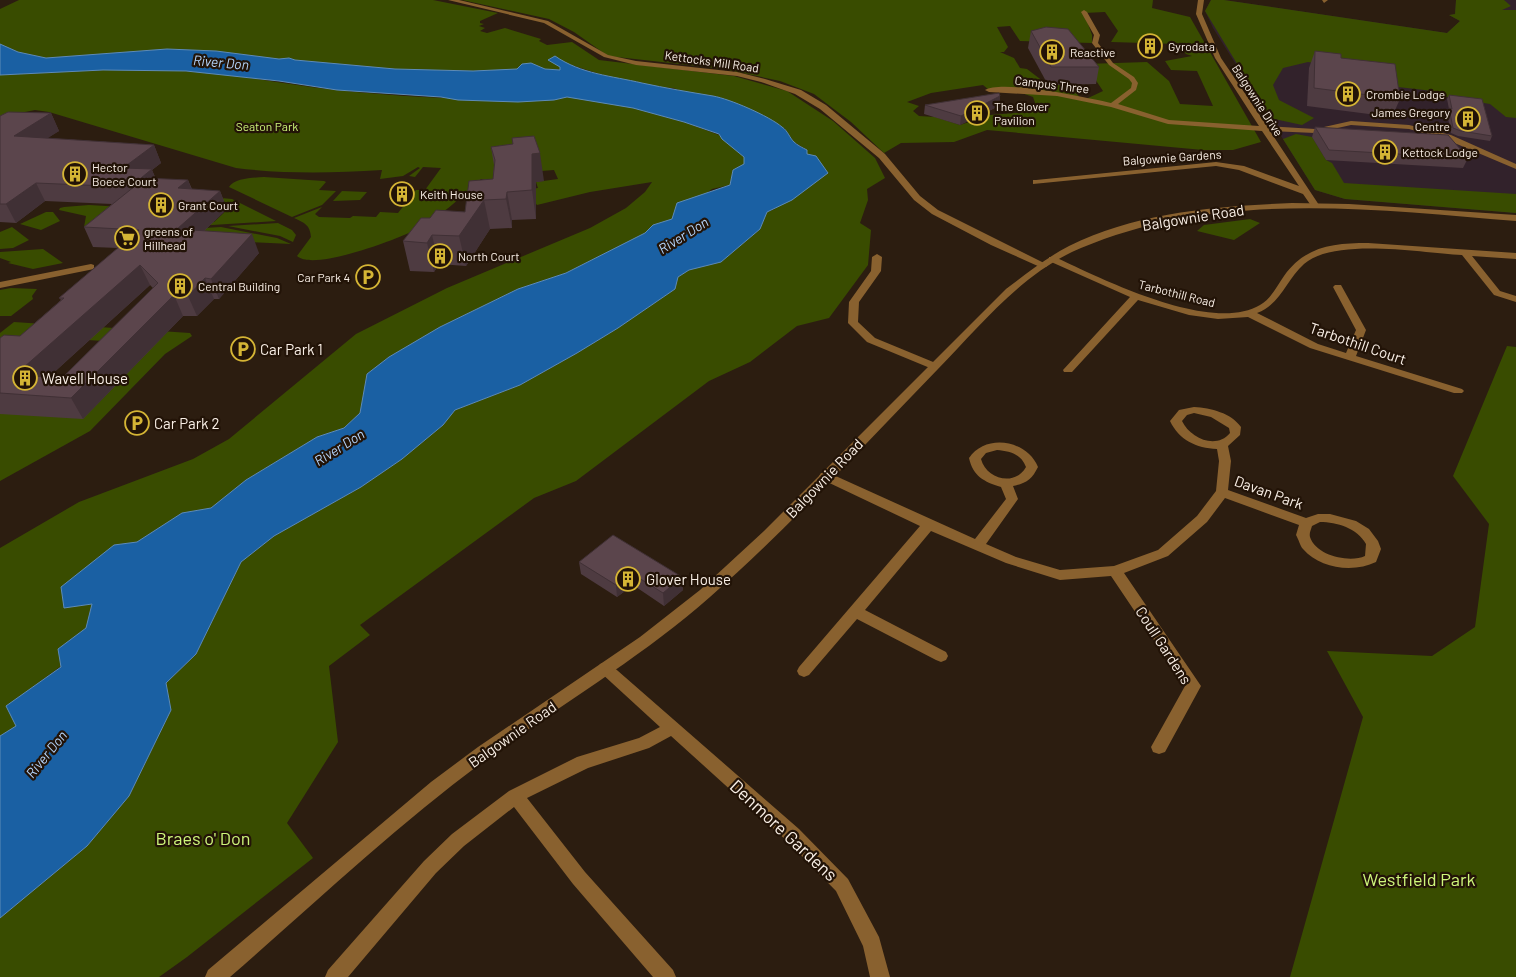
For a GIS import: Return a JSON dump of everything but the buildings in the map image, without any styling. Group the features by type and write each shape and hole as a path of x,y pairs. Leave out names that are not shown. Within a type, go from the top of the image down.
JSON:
{"street":[{"name":"Kettocks Mill Road","path":"450,0 546,22 606,56 636,63 737,74 763,80 798,92 823,107 882,156 917,198 934,212 994,243 1043,265"},
{"name":"Balgownie Drive","path":"1202,0 1200,14 1218,58 1263,129 1315,205"},
{"path":"1084,12 1097,35 1095,43 1111,64 1132,78 1135,83 1134,90 1112,104"},
{"name":"Campus Three","path":"989,90 1057,94 1112,104 1176,123 1263,129 1315,130 1351,123 1423,129 1458,141 1516,167"},
{"name":"Balgownie Gardens","path":"1036,182 1216,164 1240,168 1306,192"},
{"name":"Balgownie Road","path":"215,977 437,787 671,622 730,572 1009,291 1052,259 1098,237 1175,216 1229,209 1315,205 1516,218"},
{"name":"Tarbothill Road","path":"1052,259 1136,296 1192,312 1227,317 1251,314 1266,306 1301,260 1334,248 1369,246 1516,256"},
{"path":"1465,253 1497,293 1516,299"},
{"path":"877,257 876,271 854,302 853,323 871,340 934,366"},
{"path":"0,284 91,267"},
{"path":"1338,287 1361,330 1350,357"},
{"path":"1068,370 1136,296"},
{"name":"Tarbothill Court","path":"1251,314 1314,346 1458,392"},
{"path":"1199,410 1224,417 1231,423 1234,436 1222,444 1212,444 1191,439 1178,427 1176,420 1185,411 1199,410"},
{"path":"825,476 929,525 1011,560 1060,575 1116,572 1162,553 1202,519 1222,492 1225,461 1222,444"},
{"path":"977,546 1012,499 1006,483"},
{"name":"Davan Park","path":"1222,492 1306,523"},
{"name":"Davan Park","path":"1326,518 1353,525 1369,537 1375,552 1367,562 1358,565 1347,565 1326,558 1310,547 1304,540 1302,534 1306,523 1311,520 1326,518"},
{"path":"804,671 929,525"},
{"name":"Coull Gardens","path":"1116,572 1192,686 1159,747"},
{"path":"855,611 942,656"},
{"name":"Denmore Gardens","path":"605,668 793,835 842,885 872,944 880,977"},
{"path":"334,977 430,867 458,840 516,796 583,762 643,743 673,728"},
{"path":"516,796 579,878 666,977"}],"shaded area":[{"path":"1211,0 1224,0 1447,33 1460,21 1449,15 1455,14 1456,0 1516,0 1516,213 1345,199 1315,190 1213,28 1205,11"}],"green space":[{"name":"Braes o' Don","path":"19,0 433,0 498,13 480,21 480,23 484,24 479,26 485,28 480,31 487,33 505,28 541,39 539,41 547,45 572,42 599,60 734,76 787,91 833,121 875,158 885,178 867,189 868,200 860,223 871,230 868,265 829,318 797,326 750,362 709,381 576,481 534,498 360,625 370,635 329,666 338,742 287,823 313,858 159,977 0,977 0,918 87,846 129,796 171,710 166,683 196,654 241,562 274,536 361,487 402,459 443,425 455,410 520,385 618,328 675,289 678,277 689,270 721,262 760,229 767,212 775,209 807,154 807,150 794,142 784,128 712,96 691,94 673,88 654,87 643,83 609,77 565,63 555,56 561,70 533,66 517,69 473,71 395,69 289,58 279,59 216,51 167,49 46,58 18,52 0,44 0,9"},
{"path":"462,0 1153,0 1152,8 1190,17 1261,142 1233,150 1203,150 987,130 954,142 901,143 884,153 851,122 814,94 780,81 724,69 608,56 574,32 549,19","holes":["1105,12 1118,31 1111,42 1177,44 1186,54 1192,56 1165,61 1171,70 1197,71 1213,106 1180,104 1169,81 1147,62 1085,64 1103,91 1086,99 1080,98 1071,85 1048,85 1027,69 1020,68 1014,58 1000,52 1004,52 1008,47 997,27 1010,26 1020,41 1092,43 1092,35 1084,13","983,85 989,90 1013,90 1033,97 1038,111 990,115 960,125 935,117 919,116 913,111 919,106 907,102 931,93"]},
{"path":"1211,0 1224,0 1447,33 1460,21 1449,15 1455,14 1456,0 1504,0 1511,6 1502,10 1516,10 1516,118 1506,117 1490,104 1436,95 1433,91 1398,87 1397,78 1308,62 1283,68 1273,85 1279,100 1314,118 1302,125 1270,118 1205,11"},
{"name":"Seaton Park","path":"103,70 202,72 318,88 418,97 554,100 567,97 590,100 633,108 684,122 719,135 744,157 744,165 733,170 730,185 712,189 672,219 654,225 645,233 566,273 518,289 440,327 389,357 367,374 360,413 344,428 317,437 246,480 211,508 182,513 137,542 114,545 92,604 86,628 58,649 61,666 7,706 16,726 0,736 0,548 79,502 193,459 229,439 356,334 447,288 590,228 626,208 645,192 652,182 590,192 537,205 531,198 516,191 538,188 536,182 558,179 554,170 541,171 499,183 481,179 449,208 411,232 353,253 319,260 306,260 297,256 311,237 310,233 306,225 294,218 322,207 315,214 319,217 376,217 380,212 398,213 416,190 425,190 441,168 423,167 415,177 409,176 420,168 418,167 403,176 380,179 382,170 309,172 236,168 49,112 35,110 0,117 0,75"},
{"path":"1296,134 1312,137 1326,160 1332,163 1344,183 1516,194 1516,213 1345,199 1315,190 1283,139"},
{"path":"264,177 324,181 326,182 319,190 336,191 322,205 292,217 229,187 240,180"},
{"path":"342,191 367,192 360,200 333,201"},
{"path":"221,198 232,199 276,221 180,227 190,221 214,222 228,209 203,208"},
{"path":"89,205 123,207 101,226 84,227 86,216 59,210 64,207"},
{"path":"46,212 53,212 60,221 41,230 20,224"},
{"path":"1250,219 1260,223 1234,240 1197,231 1204,225"},
{"path":"278,223 292,230 296,235 293,242 280,236 228,226"},
{"path":"12,227 29,240 13,248 0,249 0,232"},
{"path":"221,227 277,238 291,244 169,238 171,230"},
{"path":"43,249 63,263 33,269 8,263 11,262 0,258 0,252"},
{"path":"11,288 37,289 32,296 33,299 11,316 0,316 0,290"},
{"path":"14,322 59,325 0,348 0,333"},
{"path":"69,325 190,333 192,336 165,354 90,431 0,481 0,414 155,344 53,338"},
{"name":"Westfield Park","path":"1507,346 1516,347 1516,977 1290,977 1363,717 1327,651 1432,656 1475,627 1489,524 1453,476"}],"water":[{"name":"River Don","path":"0,44 18,52 46,58 167,49 216,51 279,59 289,58 395,69 473,71 517,69 522,64 531,63 545,69 560,70 560,67 548,60 555,56 575,67 597,74 713,96 749,108 784,129 794,142 807,150 807,154 816,156 828,173 792,200 767,212 760,229 721,262 689,270 678,277 675,289 618,328 520,385 455,410 443,425 402,459 361,487 274,536 241,562 196,654 166,683 171,710 129,796 87,846 0,918 0,736 16,726 6,706 61,667 58,649 86,628 92,604 64,608 61,587 114,545 137,542 182,513 211,508 246,480 317,437 344,428 360,413 367,374 389,357 440,327 518,289 566,273 645,233 653,225 672,219 677,203 730,185 733,170 744,164 744,157 722,139 719,134 684,122 633,108 567,97 554,100 518,102 458,100 441,97 337,90 279,81 186,71 103,70 0,75"}],"place":[{"name":"Gyrodata","path":"1150,46"},
{"name":"Reactive","path":"1052,52"},
{"name":"Crombie Lodge","path":"1348,94"},
{"name":"The Glover Pavilion","path":"977,113"},
{"name":"James Gregory Centre","path":"1468,119"},
{"name":"Kettock Lodge","path":"1385,152"},
{"name":"Hector Boece Court","path":"75,174"},
{"name":"Keith House","path":"402,194"},
{"name":"Grant Court","path":"161,205"},
{"name":"greens of Hillhead","path":"127,238"},
{"name":"North Court","path":"440,256"},
{"name":"Car Park 4","path":"368,277"},
{"name":"Central Building","path":"180,286"},
{"name":"Car Park 1","path":"243,349"},
{"name":"Wavell House","path":"25,378"},
{"name":"Car Park 2","path":"137,423"},
{"name":"Glover House","path":"628,579"}]}
